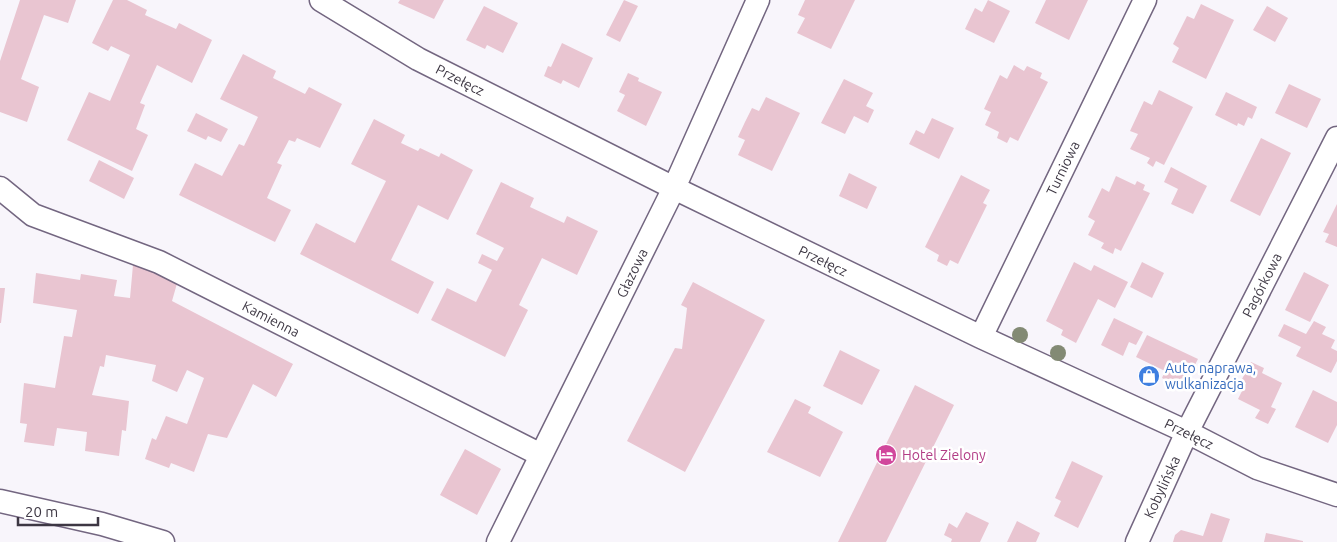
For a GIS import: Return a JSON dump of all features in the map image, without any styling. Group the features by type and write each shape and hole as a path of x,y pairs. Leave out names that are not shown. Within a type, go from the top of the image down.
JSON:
{"street":[{"name":"Przełęcz","path":"322,0 418,59 674,188 982,337 1187,432 1257,468 1337,495"},
{"name":"Głazowa","path":"498,542 674,188 758,0"},
{"name":"Turniowa","path":"982,337 1145,0"},
{"name":"Pagórkowa","path":"1187,432 1337,138"},
{"name":"Kamienna","path":"0,188 33,215 159,262 541,455"},
{"name":"Kobylińska","path":"1137,542 1187,432"},
{"path":"0,500 102,524 163,542"}],"building":[{"path":"20,0 76,0 68,23 44,15 21,79 39,87 27,122 0,112 0,61"},
{"path":"113,0 127,0 147,10 145,15 176,29 179,23 212,40 192,83 157,65 140,103 145,105 136,129 148,135 132,171 67,140 89,92 110,101 130,55 111,46 108,51 92,43"},
{"path":"400,0 444,0 434,19 398,3"},
{"path":"624,0 638,6 620,42 606,35"},
{"path":"805,0 855,0 831,49 797,33 805,18 798,15"},
{"path":"988,0 1010,11 994,43 965,29 975,8 982,12"},
{"path":"1046,0 1088,0 1069,40 1035,23"},
{"path":"1201,4 1234,20 1206,79 1172,62 1179,48 1173,44 1187,16 1194,19"},
{"path":"484,6 518,23 503,53 487,45 485,49 466,40"},
{"path":"1267,6 1288,18 1275,42 1253,30"},
{"path":"562,43 593,58 579,88 563,80 561,84 544,76 548,66 551,67"},
{"path":"243,54 276,71 273,78 305,94 309,87 342,104 320,148 297,138 295,142 289,140 277,163 282,165 267,198 291,210 275,242 179,195 195,163 222,176 239,144 244,146 258,117 220,99"},
{"path":"1014,65 1024,71 1027,66 1042,73 1040,78 1048,82 1018,141 1010,137 1007,143 997,138 999,132 985,125 991,112 984,109 1000,75 1007,79"},
{"path":"628,73 639,78 638,81 662,92 646,126 617,111 625,95 619,92"},
{"path":"844,79 873,93 866,106 874,110 868,123 854,116 845,134 821,123"},
{"path":"1289,84 1321,99 1307,128 1275,113"},
{"path":"1159,90 1193,107 1164,165 1156,161 1153,167 1147,163 1150,158 1130,149 1138,134 1130,131 1144,101 1152,105"},
{"path":"1226,92 1257,107 1252,119 1248,117 1244,126 1238,123 1237,126 1215,115"},
{"path":"766,97 800,113 772,171 738,155 745,140 738,137 745,122 752,108 759,111"},
{"path":"196,113 228,129 221,142 208,136 206,140 187,131"},
{"path":"932,118 954,128 939,159 909,144 916,130 924,134"},
{"path":"374,119 405,135 401,143 418,151 420,148 439,157 441,153 473,170 448,220 418,205 391,260 434,282 418,314 300,254 316,223 355,243 386,181 351,164"},
{"path":"1261,138 1291,153 1260,216 1230,201"},
{"path":"99,160 134,178 124,199 89,181"},
{"path":"1171,167 1207,186 1193,214 1171,204 1178,189 1164,182"},
{"path":"849,173 877,187 867,209 839,196"},
{"path":"961,175 990,190 983,203 987,205 958,264 950,260 947,266 937,261 939,255 925,247"},
{"path":"1116,176 1135,185 1137,181 1145,185 1143,190 1150,193 1121,251 1115,248 1113,254 1101,248 1104,243 1088,235 1095,221 1088,217 1102,188 1109,192"},
{"path":"501,182 534,198 530,207 564,223 567,216 598,231 577,275 542,258 519,305 528,310 505,357 431,320 447,288 476,302 492,270 478,263 482,254 497,261 504,248 476,234"},
{"path":"1337,204 1337,247 1325,242 1329,234 1323,232"},
{"path":"1074,262 1091,271 1094,265 1128,282 1115,308 1098,299 1076,343 1061,335 1063,330 1046,321"},
{"path":"1142,262 1164,273 1152,298 1130,287"},
{"path":"133,265 180,273 172,301 293,364 276,397 253,384 227,438 208,434 194,472 171,463 169,468 145,459 152,438 156,440 166,416 187,424 204,378 187,370 177,392 152,381 156,365 106,355 104,367 100,366 92,395 129,401 126,431 122,430 119,456 85,451 87,432 57,428 54,446 24,442 27,424 20,423 24,383 55,388 64,336 72,337 77,310 33,303 36,273 80,280 81,274 117,280 114,296 130,298"},
{"path":"1304,272 1329,285 1310,322 1285,310"},
{"path":"693,282 765,320 685,472 627,441 675,348 682,349 687,308 681,305"},
{"path":"0,288 5,288 1,323 0,323"},
{"path":"1114,318 1143,332 1136,345 1129,342 1123,356 1101,345"},
{"path":"1314,321 1326,327 1322,334 1335,340 1331,348 1337,351 1337,361 1331,373 1296,356 1301,347 1278,336 1284,324 1306,334"},
{"path":"1147,335 1198,359 1183,388 1162,378 1165,371 1136,357"},
{"path":"840,350 880,370 862,405 823,386"},
{"path":"1251,362 1264,368 1262,373 1282,383 1271,407 1276,409 1268,424 1255,418 1260,410 1238,399 1246,383 1241,381"},
{"path":"915,385 954,405 886,542 838,542"},
{"path":"1313,390 1337,402 1337,425 1328,443 1295,427"},
{"path":"795,399 811,407 808,413 843,432 820,477 767,452"},
{"path":"465,449 501,469 477,515 440,495"},
{"path":"1072,461 1103,476 1078,528 1054,516 1061,501 1055,498"},
{"path":"966,512 989,523 980,542 951,542 952,539 944,535 949,523 957,528"},
{"path":"1211,513 1230,519 1222,542 1173,542 1175,535 1181,530 1203,536"},
{"path":"1017,521 1040,533 1036,542 1007,542"},
{"path":"1266,533 1303,541 1303,542 1264,542"}],"place":[{"name":"Auto naprawa, wulkanizacja","path":"1149,376"},
{"name":"Hotel Zielony","path":"886,455"}]}
